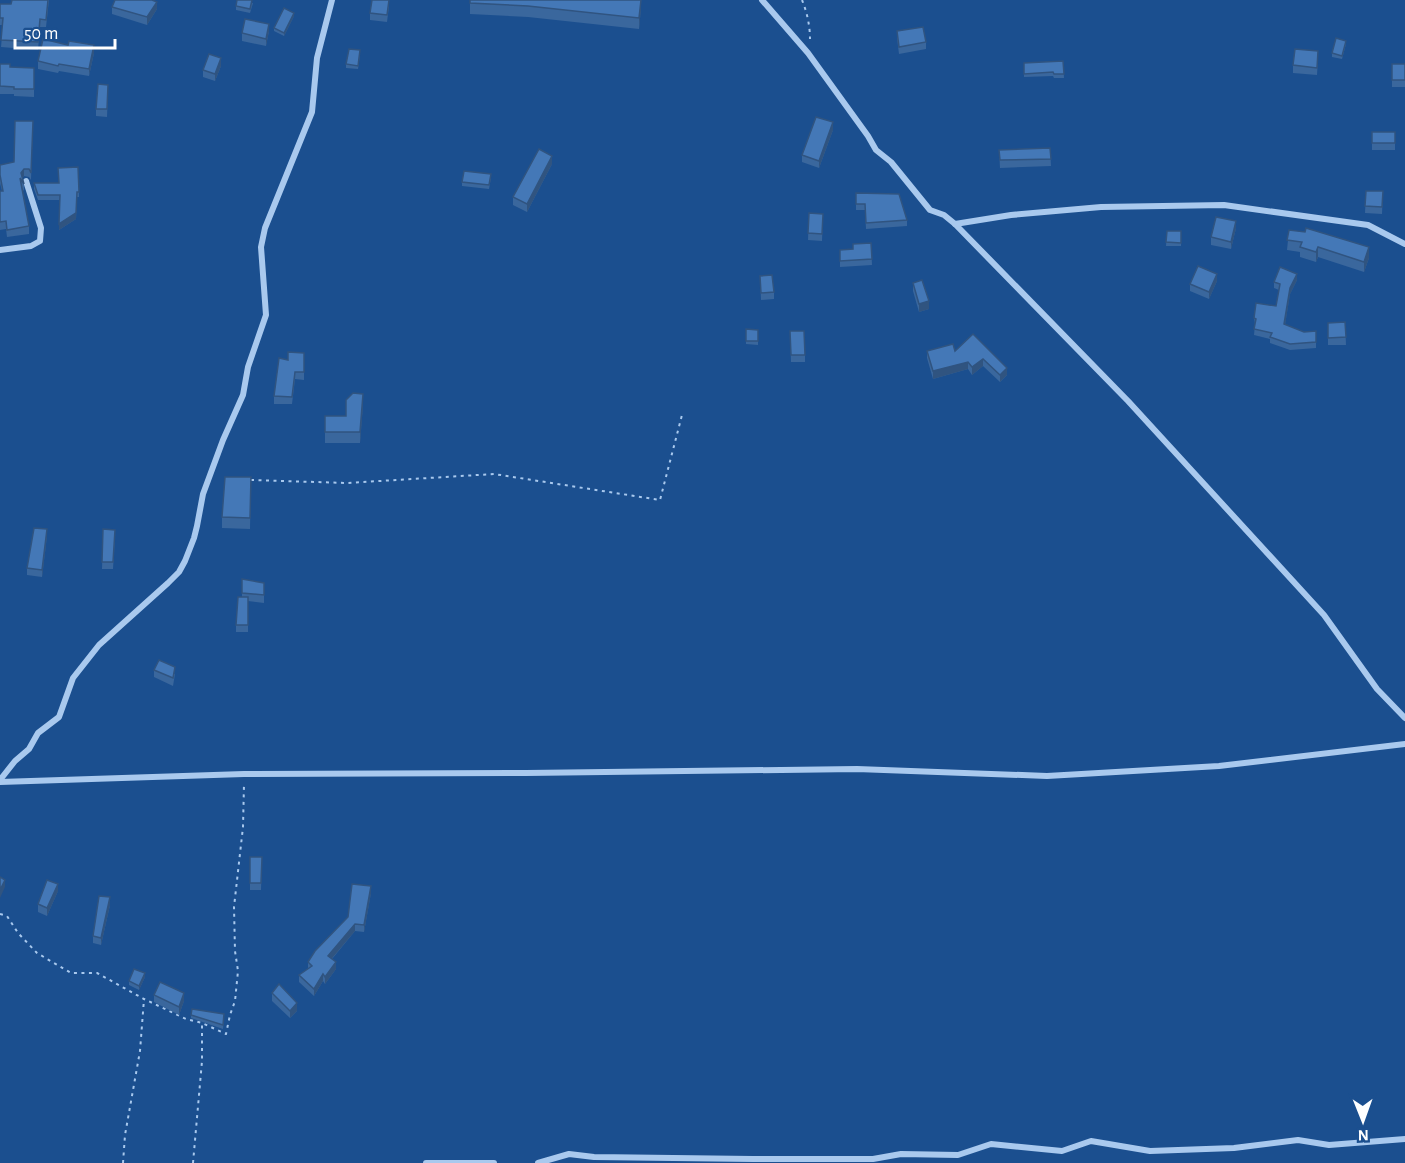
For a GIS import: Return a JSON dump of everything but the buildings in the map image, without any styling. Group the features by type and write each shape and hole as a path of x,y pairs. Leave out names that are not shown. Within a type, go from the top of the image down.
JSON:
{"street":[{"path":"0,781 15,761 29,749 38,733 59,717 73,678 99,645 168,583 185,561 197,526 203,494 243,395 248,367 266,315 261,247 264,228 312,112 317,58 332,0"},
{"path":"762,0 808,53 876,150 891,162 930,210 944,215 955,224 1128,401 1324,615 1377,689 1405,718"},
{"path":"0,250 31,246 39,241 41,228 26,182"},
{"path":"955,224 1011,215 1101,207 1224,205 1368,225 1405,244"},
{"path":"0,781 244,774 857,769 1047,776 1218,766 1405,744"},
{"path":"538,1163 569,1154 616,1157 873,1159 901,1155 957,1155 991,1144 1062,1151 1091,1141 1150,1151 1234,1148 1298,1140 1329,1145 1405,1139"},
{"path":"426,1163 494,1163"}],"path":[{"path":"802,0 806,9 810,34 808,53"},
{"path":"244,479 347,483 494,474 660,500 682,415"},
{"path":"0,914 6,916 37,953 71,973 97,973 186,1019 202,1023 226,1034 235,1001 238,971 234,907 243,827 244,774"},
{"path":"123,1163 125,1135 140,1051 144,999"},
{"path":"193,1163 202,1061 202,1023"}]}
